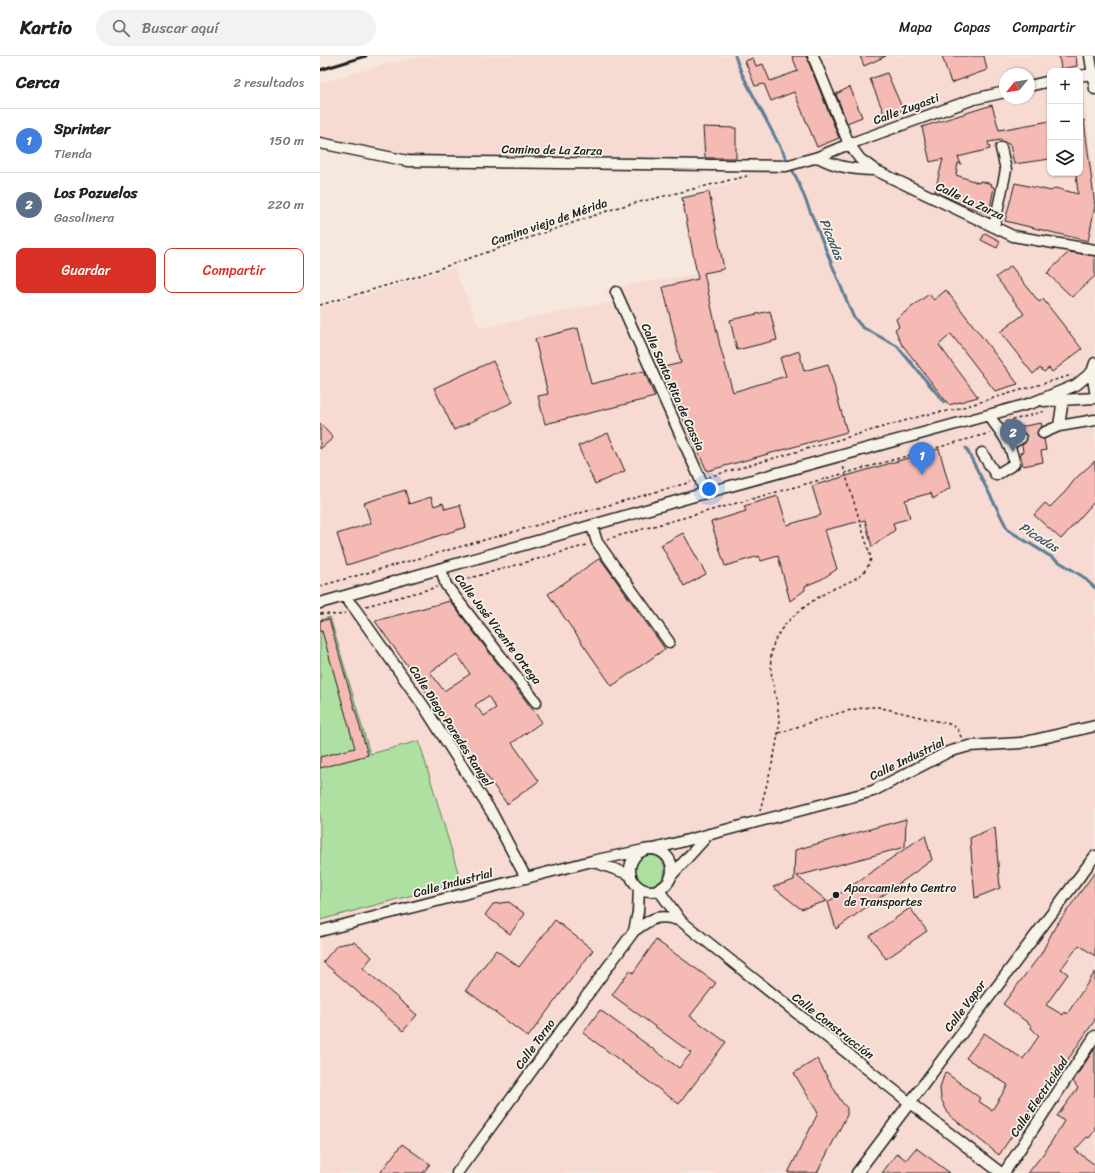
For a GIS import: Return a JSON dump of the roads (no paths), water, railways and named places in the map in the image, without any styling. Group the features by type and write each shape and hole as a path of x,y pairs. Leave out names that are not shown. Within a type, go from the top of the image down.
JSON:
{"street":[{"name":"Calle La Zarza","path":"813,56 849,144 860,160 875,170 1013,236 1095,250"},
{"path":"1090,56 1094,74 1095,89"},
{"path":"1083,76 1094,74"},
{"path":"1035,85 1047,82"},
{"name":"Calle Zugasti","path":"791,165 818,157 849,144 974,99 999,93"},
{"name":"Camino de La Zarza","path":"320,143 408,161 791,165"},
{"path":"994,227 1006,170 1001,148"},
{"path":"818,157 828,162 858,170 875,170"},
{"name":"Calle Santa Rita de Cassia","path":"616,292 701,479 705,493"},
{"path":"1093,368 1095,391"},
{"path":"320,603 840,455 1032,403 1076,385 1093,368"},
{"path":"1032,403 1062,404 1095,398"},
{"path":"1059,426 1062,404"},
{"path":"982,453 996,475 1014,464 1013,455 1008,445 988,415"},
{"path":"1043,433 1059,426 1094,419"},
{"path":"1008,445 1021,438"},
{"path":"592,526 597,542 669,642"},
{"name":"Calle José Vicente Ortega","path":"441,569 446,585 536,702"},
{"name":"Calle Diego Paredes Rangel","path":"344,596 355,609 425,708 492,813 526,878"},
{"name":"Calle Industrial","path":"654,849 873,791 948,752 969,746 1021,743 1095,726"},
{"path":"671,876 672,869 666,856 654,849 644,850 634,857 631,863 631,875 639,887 645,890 658,889 668,882 671,876 708,834"},
{"name":"Calle Industrial","path":"320,932 592,860 644,850"},
{"name":"Calle Vapor","path":"857,1173 1095,856"},
{"path":"592,860 631,875"},
{"name":"Calle Torno","path":"634,931 638,912 639,887"},
{"name":"Calle Construcción","path":"658,889 681,921 910,1103 1003,1173"},
{"name":"Calle Torno","path":"457,1173 634,931 652,918 667,916 681,921"},
{"name":"Calle Electricidad","path":"1003,1173 1095,1036"}],"waterway":[{"name":"Picadas","path":"735,56 742,74 797,179 853,316 862,327 897,346 944,402"},
{"name":"Picadas","path":"966,448 1008,530 1082,576 1095,588"}],"tunnel":[{"path":"1021,438 1043,433"}],"railway":[{"path":"320,70 366,56"}],"place":[{"name":"Los Pozuelos","path":"1013,452"},
{"name":"Sprinter","path":"922,475"},
{"name":"Aparcamiento Centro de Transportes","path":"836,895"}]}
